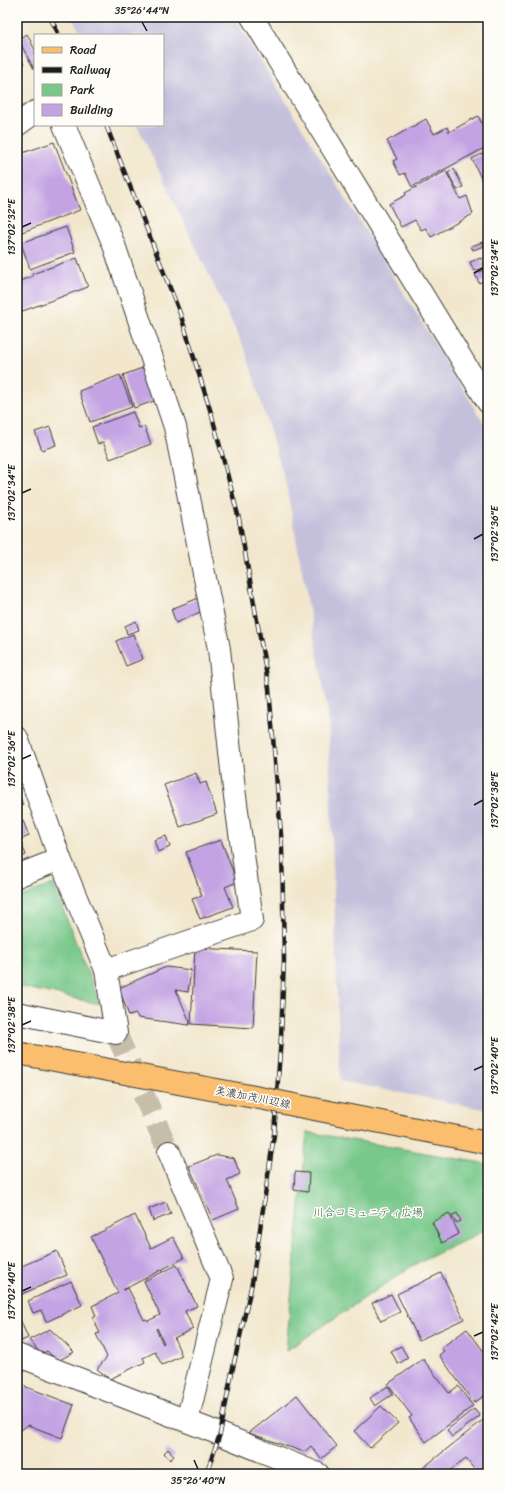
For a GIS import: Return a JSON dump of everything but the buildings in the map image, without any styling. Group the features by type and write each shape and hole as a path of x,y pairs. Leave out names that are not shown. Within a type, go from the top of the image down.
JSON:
{"main road":[{"name":"美濃加茂川辺線","path":"17,1053 266,1099 488,1143"}],"street":[{"path":"252,17 488,402"},
{"path":"17,125 34,113"},
{"path":"64,126 114,245 174,427 219,649 234,789 252,920 106,970"},
{"path":"17,738 60,859 106,970 116,1033 17,1013"},
{"path":"17,876 60,859"},
{"path":"169,1152 222,1279 187,1421"},
{"path":"17,1355 318,1474"}],"shaded area":[{"path":"71,17 234,17 488,430 488,1110 340,1081 328,712 286,484 246,352 137,126 164,126 164,34 81,34"}],"green space":[{"path":"53,884 100,1004 17,986 17,898"},
{"name":"川合コミュニティ広場","path":"307,1132 488,1164 488,1229 412,1266 286,1351"}],"tunnel":[{"path":"116,1033 169,1152"}],"railway":[{"path":"50,17 58,34"},
{"path":"106,126 181,316 212,416 239,519 269,688 282,847 284,960 281,1037 274,1135 252,1283 220,1434 206,1474"}]}
